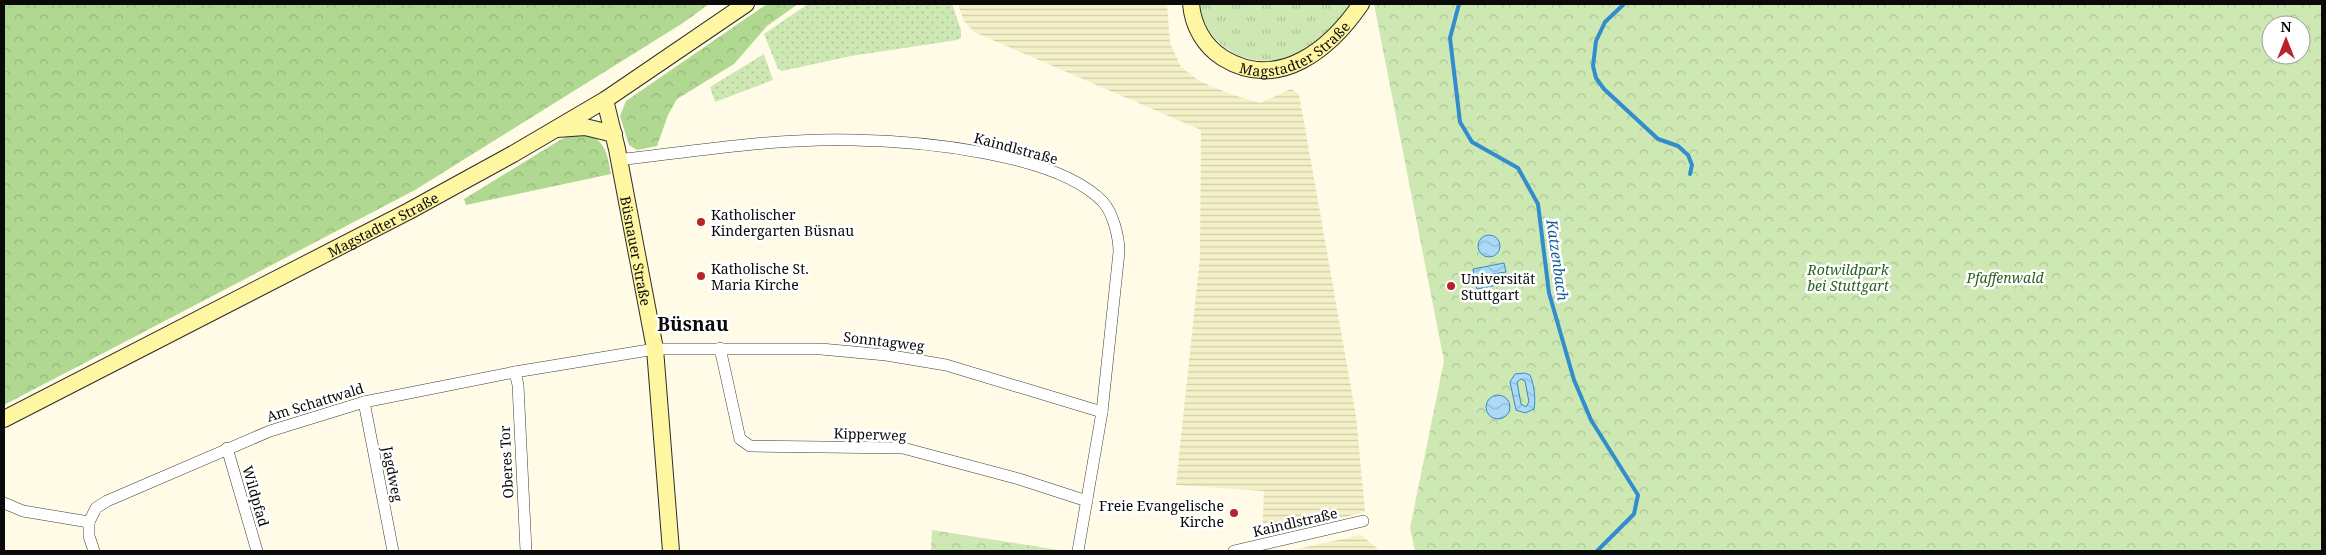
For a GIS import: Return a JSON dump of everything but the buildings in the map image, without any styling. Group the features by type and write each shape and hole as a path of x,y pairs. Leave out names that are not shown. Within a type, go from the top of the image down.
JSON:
{"main road":[{"name":"Magstadter Straße","path":"4,419 409,211 605,100 746,4"},
{"name":"Magstadter Straße","path":"1191,4 1197,28 1206,44 1215,53 1244,68 1267,71 1290,67 1311,56 1338,32 1361,4"},
{"name":"Büsnauer Straße","path":"605,100 614,134 654,349 670,551"},
{"path":"554,129 585,128 614,134"}],"street":[{"name":"Kaindlstraße","path":"618,160 787,142 853,140 918,144 989,154 1040,168 1067,178 1088,190 1104,203 1119,240 1102,412 1078,551"},
{"name":"Kipperweg","path":"720,348 740,439 750,446 903,448 1019,479 1087,501"},
{"name":"Sonntagweg","path":"654,349 821,350 886,354 946,365 1102,412"},
{"name":"Am Schattwald","path":"89,522 96,508 107,501 227,448 270,431 364,402 515,372 654,349"},
{"name":"Oberes Tor","path":"515,372 518,385 526,551"},
{"name":"Jagdweg","path":"364,402 393,551"},
{"name":"Wildpfad","path":"227,448 256,551"},
{"path":"4,502 24,511 89,522 89,536 94,551"},
{"name":"Kaindlstraße","path":"1234,551 1363,522"}],"shaded area":[{"path":"958,4 1167,4 1170,43 1181,67 1199,81 1230,94 1260,103 1291,89 1299,94 1356,416 1365,512 1262,537 1264,491 1176,485 1200,257 1201,130 974,32 964,21"},
{"path":"1361,535 1380,551 1288,551"}],"green space":[{"path":"4,4 709,4 683,23 415,190 4,405"},
{"path":"767,4 798,4 767,26 734,64 677,99 668,115 657,146 637,150 629,145 620,116 626,101"},
{"path":"808,4 952,4 961,30 961,38 851,56 782,71 778,69 764,34"},
{"path":"1199,4 1352,4 1328,32 1307,49 1283,59 1266,61 1236,54 1223,46 1212,34 1204,20"},
{"name":"Rotwildpark bei Stuttgart","path":"1374,4 2322,4 2322,551 1415,551 1410,528 1444,361"},
{"path":"764,54 773,80 715,102 710,87"},
{"path":"586,133 602,144 611,174 466,205 464,199 560,140 573,134"},
{"path":"932,530 1065,551 931,551"}],"water":[{"path":"1489,235 1497,238 1500,246 1497,254 1489,257 1481,254 1478,246 1481,238"},
{"path":"1504,263 1506,272 1474,277 1473,269"},
{"path":"1506,275 1508,283 1477,289 1475,280"},
{"path":"1525,373 1530,375 1533,383 1534,409 1525,413 1516,410 1510,382 1515,374","holes":["1521,379 1525,381 1529,402 1526,407 1521,404 1517,382"]},
{"path":"1498,395 1507,398 1510,407 1507,416 1498,419 1489,416 1486,407 1489,398"}],"waterway":[{"name":"Katzenbach","path":"1459,4 1450,38 1460,122 1472,142 1518,168 1538,204 1549,293 1574,380 1591,420 1638,495 1634,514 1597,551"},
{"path":"1624,4 1605,22 1596,41 1593,66 1596,78 1604,89 1658,139 1678,146 1688,155 1692,165 1690,174"}],"place":[{"name":"Katholischer Kindergarten Büsnau","path":"701,222"},
{"name":"Katholische St. Maria Kirche","path":"701,276"},
{"name":"Universität Stuttgart","path":"1451,286"},
{"name":"Freie Evangelische Kirche","path":"1234,513"}],"district":[{"name":"Büsnau","path":"693,324"}],"park label":[{"name":"Pfaffenwald","path":"2005,277"}]}
